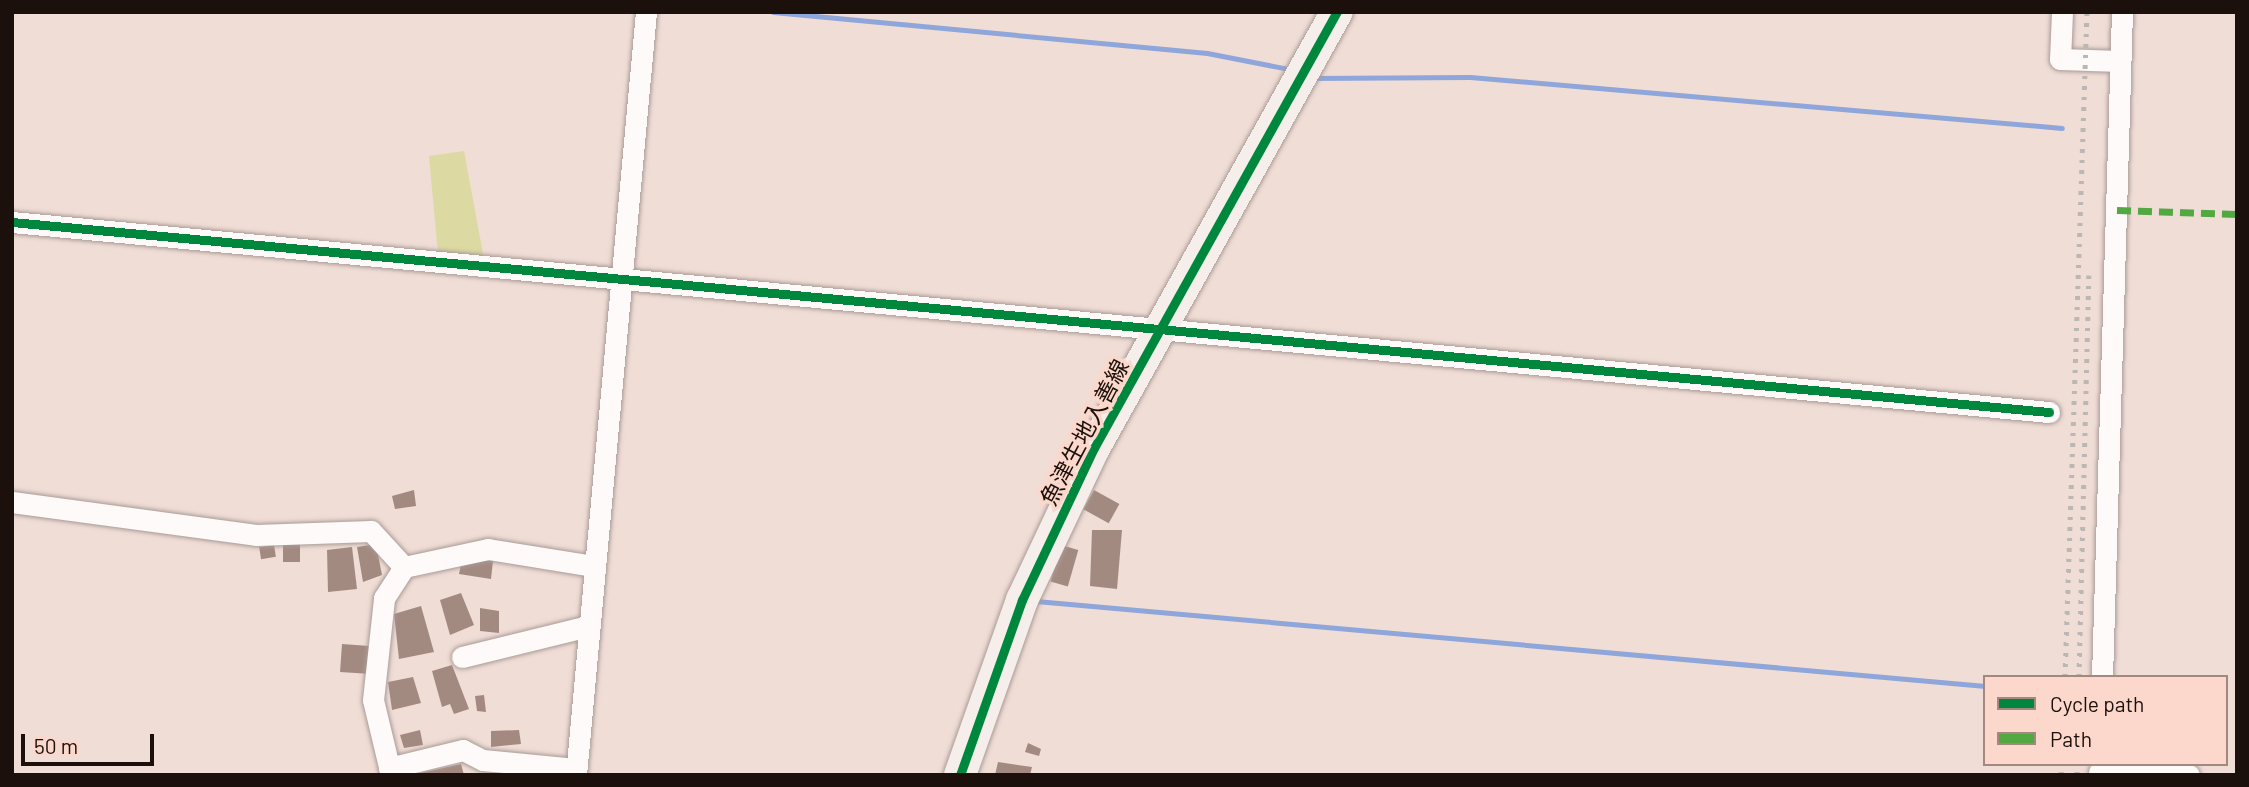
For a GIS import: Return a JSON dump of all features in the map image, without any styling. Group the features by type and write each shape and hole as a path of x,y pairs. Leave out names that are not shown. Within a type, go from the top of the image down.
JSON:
{"main road":[{"name":"魚津生地入善線","path":"960,775 1041,556 1160,329 1337,12"}],"street":[{"path":"593,565 488,549 404,567 384,597 373,699 390,771 463,750 483,760 576,772 593,565 624,276 646,12"},
{"path":"2062,12 2060,59 2120,61"},
{"path":"2102,675 2122,12"},
{"path":"12,222 624,276 2049,412"},
{"path":"12,502 256,535 371,531 404,567"},
{"path":"462,657 588,626"},
{"path":"2099,770 2189,775"}],"shaded area":[{"path":"464,151 484,259 438,254 429,156"}],"building":[{"path":"414,490 416,506 395,509 392,496"},
{"path":"1094,490 1119,504 1109,523 1083,509"},
{"path":"1092,530 1122,530 1117,589 1090,586"},
{"path":"283,544 300,544 300,562 283,562"},
{"path":"376,544 382,575 363,582 357,547"},
{"path":"274,545 276,557 261,559 259,547"},
{"path":"1061,545 1078,550 1068,586 1051,582"},
{"path":"352,547 357,589 328,592 327,550"},
{"path":"462,559 493,561 491,579 459,574"},
{"path":"461,593 474,625 450,635 440,600"},
{"path":"421,606 434,652 399,659 394,614"},
{"path":"480,608 499,611 499,633 480,631"},
{"path":"342,644 373,646 371,674 340,672"},
{"path":"452,665 469,709 454,714 450,704 442,707 432,671"},
{"path":"413,677 421,703 392,710 388,682"},
{"path":"484,695 486,712 477,711 475,696"},
{"path":"420,730 423,745 404,748 400,735"},
{"path":"519,730 521,744 491,747 491,731"},
{"path":"1028,743 1041,749 1039,756 1025,752"},
{"path":"998,762 1032,767 1030,775 995,775"},
{"path":"461,764 464,775 416,775 416,774"}],"waterway":[{"path":"773,12 1207,53 1294,70"},
{"path":"1312,78 1470,77 2062,128"},
{"path":"1036,601 1983,686"}],"railway":[{"path":"2065,675 2087,12"},
{"path":"2079,675 2089,275"},
{"path":"2061,775 2062,766"},
{"path":"2077,766 2077,775"}],"marked path":[{"path":"2117,210 2237,214"}],"cycle path":[{"path":"960,775 1022,600 1094,448 1337,12"},
{"path":"12,222 2049,412"}]}
